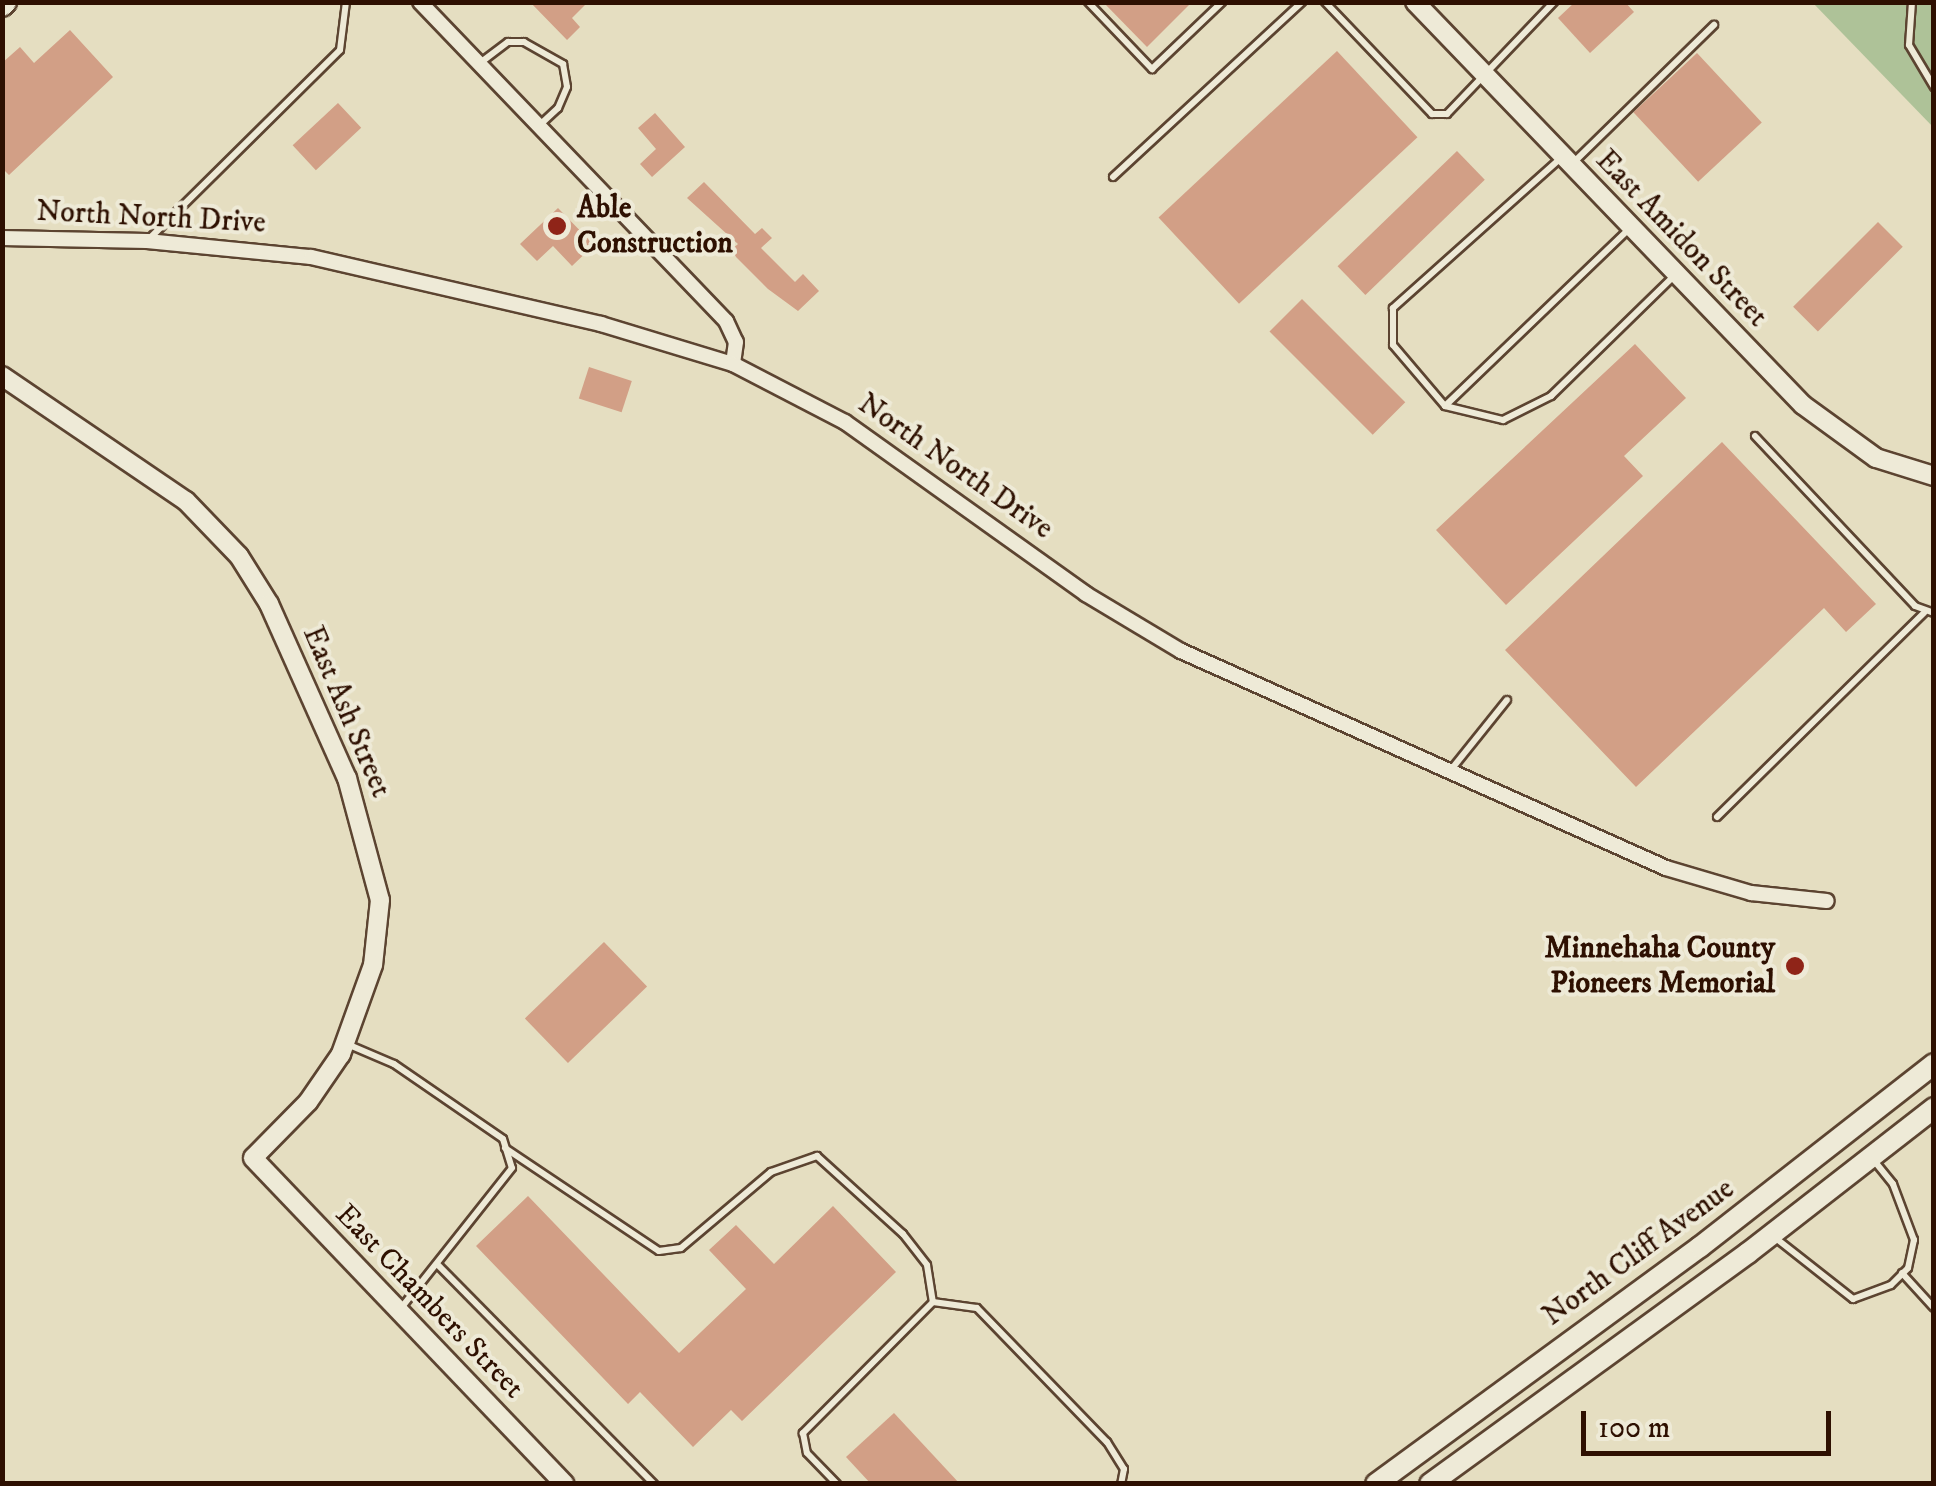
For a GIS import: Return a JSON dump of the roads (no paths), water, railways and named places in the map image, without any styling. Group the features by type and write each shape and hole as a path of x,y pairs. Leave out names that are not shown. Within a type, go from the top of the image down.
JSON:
{"main road":[{"name":"North Cliff Avenue","path":"1376,1484 1712,1238 1934,1064"},
{"path":"1430,1484 1772,1235 1934,1108"}],"street":[{"path":"420,2 726,321 736,342 734,364"},
{"name":"East Amidon Street","path":"1416,2 1676,274 1837,434 1895,467 1934,476"},
{"name":"North North Drive","path":"2,238 147,241 295,255 398,274 734,364 858,431 1142,629 1449,772 1701,881 1827,901"},
{"name":"East Ash Street","path":"2,376 186,501 239,556 269,604 347,778 376,867 378,936 346,1043 308,1102 253,1158"},
{"name":"East Chambers Street","path":"253,1158 564,1484"}],"lane":[{"path":"147,241 340,50 346,2"},
{"path":"1088,2 1152,68 1222,2"},
{"path":"1113,177 1302,2"},
{"path":"1325,2 1432,114 1447,114 1554,2"},
{"path":"1912,2 1909,46 1934,87"},
{"path":"1676,274 1551,396 1504,420 1445,406 1392,345 1394,308 1567,160 1714,25"},
{"path":"479,64 508,42 524,42 563,64 566,87 558,108 538,126"},
{"path":"1445,406 1631,227"},
{"path":"1717,817 1929,613 1755,436"},
{"path":"1449,772 1507,700"},
{"path":"346,1043 394,1064 503,1139 512,1168 399,1310"},
{"path":"506,1148 658,1251 681,1248 771,1172 817,1156 904,1234 927,1266 933,1302"},
{"path":"1772,1235 1853,1299 1872,1296 1902,1274 1914,1240 1893,1184 1872,1158"},
{"path":"438,1264 654,1484"},
{"path":"1902,1274 1934,1308"},
{"path":"837,1484 808,1453 803,1433 933,1302"},
{"path":"933,1302 977,1308 1107,1442 1124,1469 1121,1484"}],"place":[{"name":"Able Construction","path":"557,226"},
{"name":"Minnehaha County Pioneers Memorial","path":"1795,966"}]}
